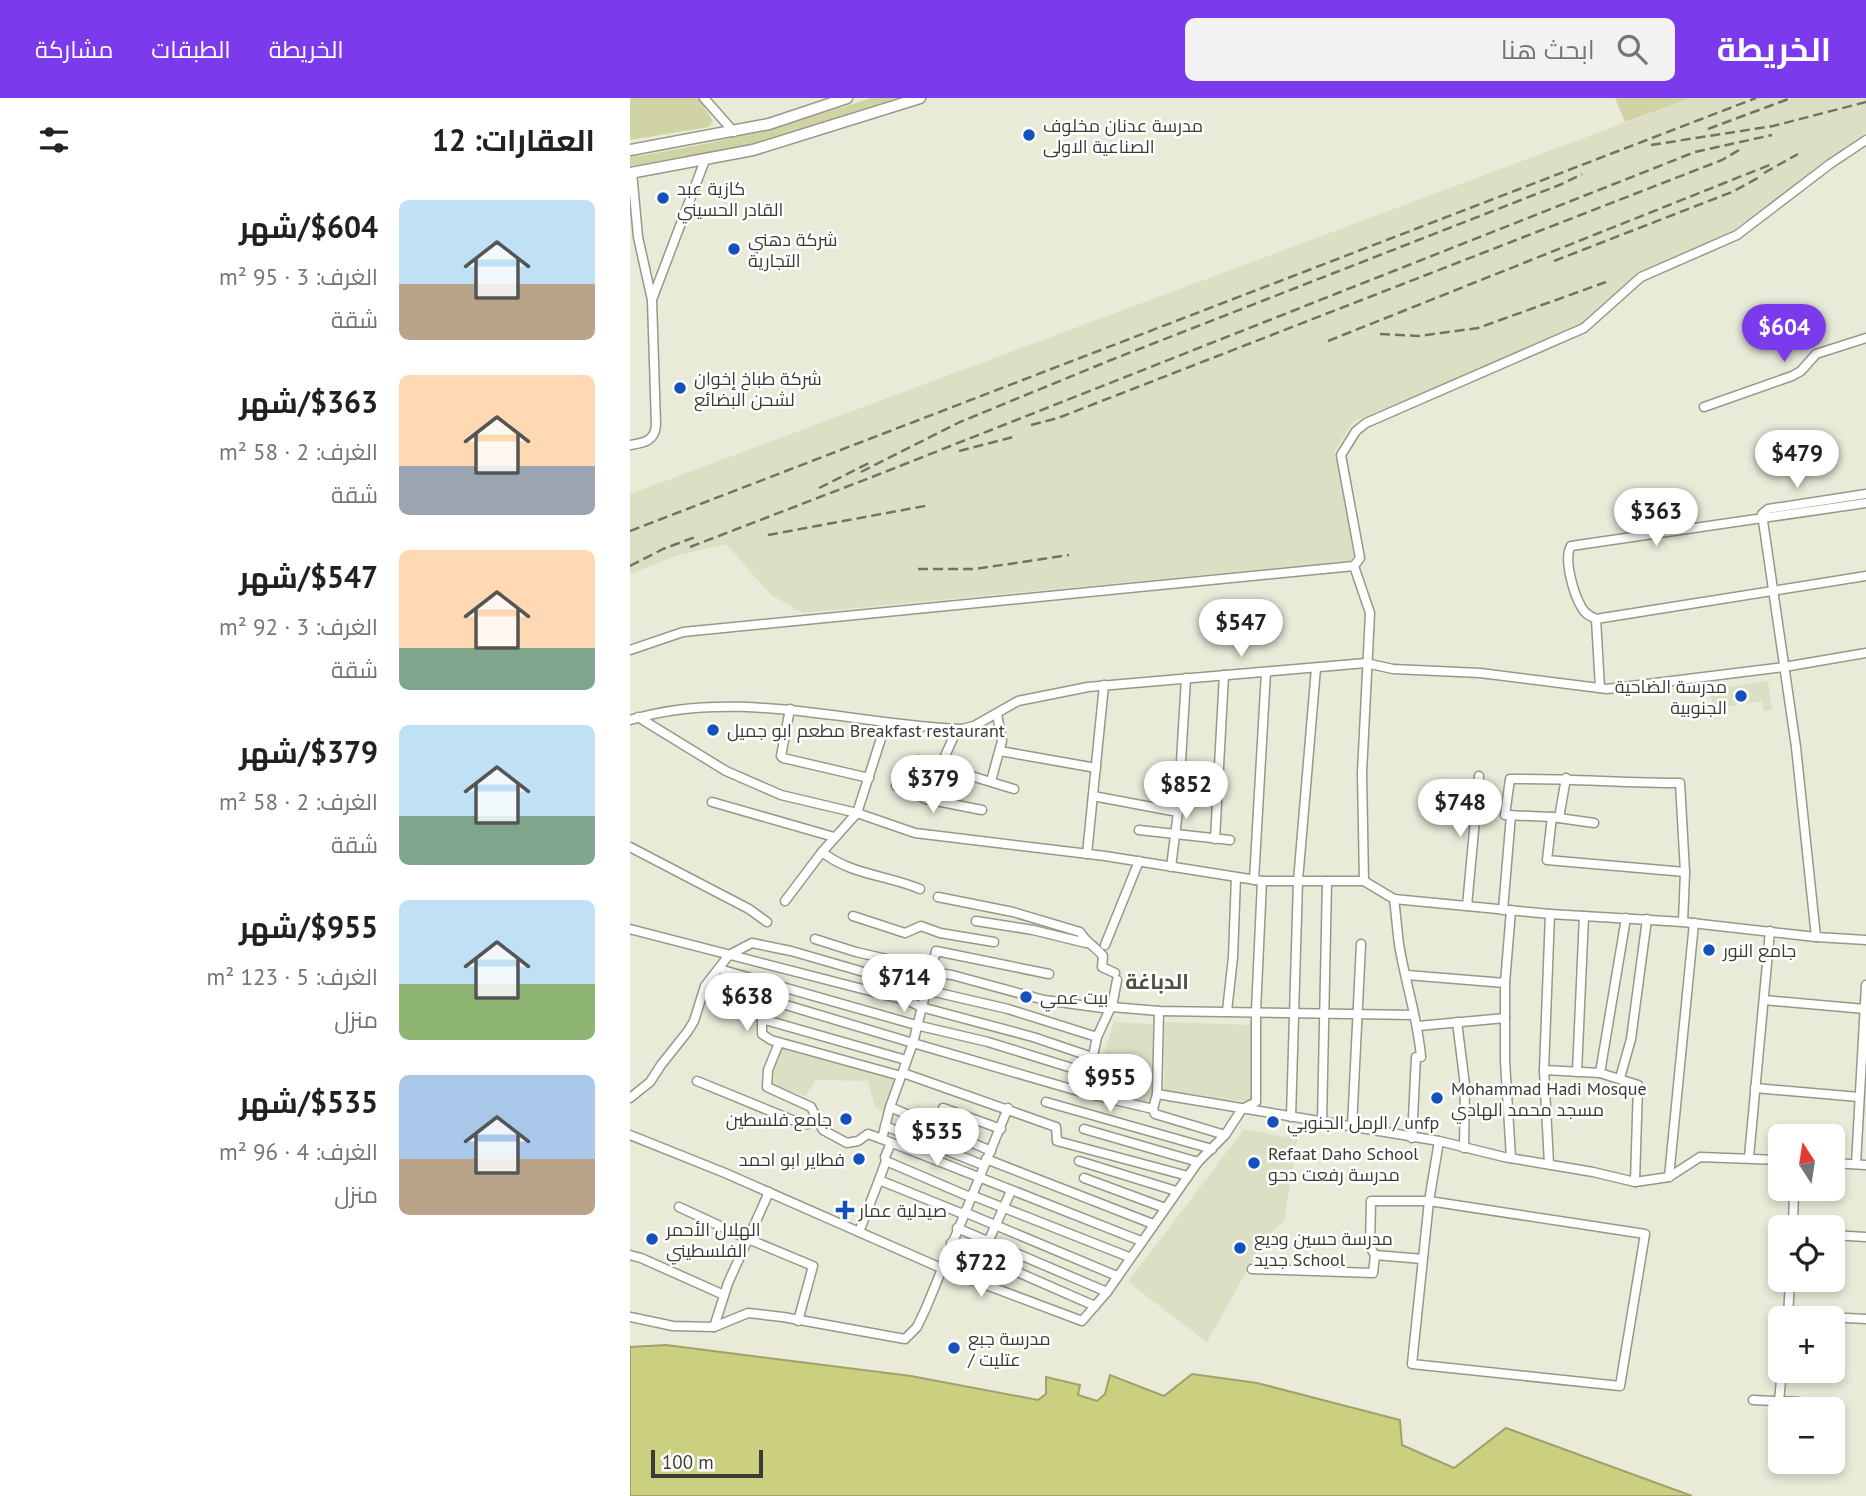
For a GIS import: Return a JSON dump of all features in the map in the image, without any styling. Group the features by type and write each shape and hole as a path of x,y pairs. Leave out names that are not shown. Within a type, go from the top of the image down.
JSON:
{"main road":[{"path":"630,150 769,124 847,98"},
{"path":"631,173 753,150 915,99"}],"street":[{"path":"704,98 734,132"},
{"path":"630,650 683,632 1354,566 1360,558 1341,455 1356,431 1366,423 1584,328 1641,277 1737,235 1829,164 1866,140"},
{"path":"652,300 705,160"},
{"path":"630,445 649,441 656,429 652,300 633,214 631,173"},
{"path":"1704,407 1792,376 1801,371 1816,354 1866,338"},
{"path":"1816,937 1796,747 1763,518 1764,510 1768,509 1866,494"},
{"path":"1866,503 1571,546 1566,553 1582,609 1596,619 1866,576"},
{"path":"1354,566 1370,613 1362,773 1364,881"},
{"path":"1596,619 1600,688"},
{"path":"634,719 683,709 771,707 886,723 957,729 974,726 1025,699 1104,685 1186,678 1366,663 1392,669 1480,673 1600,688 1784,667 1866,653"},
{"path":"1291,1117 1298,881 1317,668"},
{"path":"630,1135 769,1192 941,1268 1082,1321 1107,1292 1198,1162 1225,1135 1242,1109 1256,1102 1258,880 1266,672"},
{"path":"1215,839 1224,675"},
{"path":"1171,867 1178,811 1186,678"},
{"path":"1087,854 1104,685"},
{"path":"790,709 784,733 783,758 869,778"},
{"path":"991,781 1002,741 997,714"},
{"path":"634,719 726,771 781,795 857,813 915,833 1139,861 1258,880 1364,881 1394,899 1866,940"},
{"path":"785,901 834,837 857,813 886,723"},
{"path":"926,799 957,729"},
{"path":"1000,751 1096,768"},
{"path":"918,760 1014,789"},
{"path":"1467,906 1479,776"},
{"path":"1566,778 1547,860 1685,872"},
{"path":"1594,823 1505,815 1510,779 1566,778 1617,783 1679,783 1685,872 1683,922"},
{"path":"896,786 926,799 982,810"},
{"path":"1093,796 1178,811"},
{"path":"712,802 834,837"},
{"path":"1510,1158 1505,1060 1505,983 1511,815"},
{"path":"1139,830 1230,840"},
{"path":"630,847 749,909 767,922"},
{"path":"822,852 836,863 854,870 920,889"},
{"path":"1105,945 1139,861"},
{"path":"1227,1011 1233,957 1236,877"},
{"path":"1322,1122 1327,881"},
{"path":"938,897 1013,912 1080,932 1086,943"},
{"path":"1394,899 1399,945 1418,1026 1421,1058 1416,1057 1412,1138"},
{"path":"1549,1164 1544,1070 1550,914"},
{"path":"853,916 905,933 918,926 940,933 994,942"},
{"path":"1577,1072 1584,916"},
{"path":"1600,1073 1626,918"},
{"path":"1620,1078 1631,1039 1647,919"},
{"path":"976,921 1086,943 1096,948 1103,956 1102,967 1116,976 1111,1008 1097,1037 1085,1093"},
{"path":"1669,1177 1694,923"},
{"path":"630,929 909,1001 921,1007 1033,1037 1092,1057"},
{"path":"1749,1157 1770,931"},
{"path":"882,1139 890,1107 913,1043 940,933"},
{"path":"816,939 931,972 1044,999 1111,1008 1414,1014"},
{"path":"630,1098 650,1082 688,1031 709,982 729,955 752,943 1009,1009 1097,1037"},
{"path":"1352,1127 1361,944"},
{"path":"936,951 1049,974"},
{"path":"719,969 916,1025 988,1042 1088,1073"},
{"path":"1407,975 1505,983"},
{"path":"709,982 1085,1093 1153,1109"},
{"path":"1856,1164 1866,985"},
{"path":"1764,1000 1865,1009"},
{"path":"768,1001 762,1019 762,1034 779,1043 902,1075 1008,1108 1056,1127 1057,1141 1188,1176"},
{"path":"1159,1011 1157,1094 1153,1109 1155,1114 1225,1135"},
{"path":"1418,1026 1505,1018"},
{"path":"762,1019 906,1060"},
{"path":"1457,1022 1465,1085 1464,1148"},
{"path":"779,1043 768,1070 767,1087 811,1107 828,1134 847,1143 868,1134 1141,1241"},
{"path":"1544,1070 1600,1073 1638,1085 1634,1182"},
{"path":"697,1081 802,1124 808,1124 816,1117"},
{"path":"1755,1088 1861,1103"},
{"path":"1157,1094 1439,1141 1634,1182 1669,1177 1700,1157 1768,1159"},
{"path":"1046,1102 1212,1149"},
{"path":"890,1107 987,1158"},
{"path":"943,1108 1001,1129"},
{"path":"630,1317 673,1326 714,1327 748,1313 905,1339 918,1327 1008,1108"},
{"path":"885,1126 987,1158 1153,1224"},
{"path":"1084,1129 1198,1162"},
{"path":"1252,1269 1373,1273 1375,1255 1370,1247 1371,1201 1429,1201 1645,1234 1620,1386 1412,1364 1429,1201 1439,1141"},
{"path":"859,1232 887,1161 885,1157 891,1143"},
{"path":"887,1161 1129,1257"},
{"path":"1079,1161 1176,1191"},
{"path":"1845,1164 1866,1165"},
{"path":"1084,1178 1165,1208"},
{"path":"879,1180 1117,1276"},
{"path":"971,1280 1011,1191"},
{"path":"714,1327 724,1295 769,1192"},
{"path":"679,1207 813,1266 797,1321"},
{"path":"957,1228 1107,1292"},
{"path":"1845,1236 1866,1237"},
{"path":"951,1243 1095,1306"},
{"path":"630,1255 724,1295"},
{"path":"1375,1255 1423,1259"},
{"path":"1845,1318 1866,1319"},
{"path":"1753,1400 1768,1401"}],"shaded area":[{"path":"630,98 698,98 713,121 709,127 630,140"},
{"path":"871,98 898,98 751,145 630,166 630,157 752,133"},
{"path":"1615,98 1691,98 1625,122"},
{"path":"1691,98 1866,98 1866,132 1732,231 1638,272 1583,324 1353,422 1335,451 1355,556 1349,561 803,613 771,595 726,544 675,556 630,574 630,494"},
{"name":"مدرسة الضاحية الجنوبية","path":"1768,681 1772,710 1764,711 1762,701 1725,707 1726,716 1715,718 1710,690"},
{"path":"1114,1022 1153,1024 1152,1108 1093,1088"},
{"path":"1164,1022 1254,1025 1251,1101 1164,1097"},
{"path":"778,1036 902,1074 887,1112 875,1107 868,1081 816,1080 805,1096 778,1088 764,1079"},
{"path":"1244,1129 1297,1139 1284,1222 1265,1238 1207,1342 1128,1282"},
{"path":"666,1345 911,1376 1038,1400 1046,1394 1046,1377 1080,1385 1078,1395 1097,1401 1105,1394 1110,1375 1164,1396 1192,1374 1257,1383 1400,1420 1402,1445 1454,1468 1506,1428 1692,1496 630,1496 630,1347"}],"railway":[{"path":"630,531 1756,98"},
{"path":"1708,129 1791,98"},
{"path":"1651,145 1773,126 1866,102"},
{"path":"690,547 1695,152 1772,135"},
{"path":"1031,425 1058,418 1722,160 1739,150"},
{"path":"1764,173 1798,154"},
{"path":"1328,341 1772,164"},
{"path":"861,472 960,422 1582,174"},
{"path":"1554,261 1732,192 1758,178"},
{"path":"1380,334 1419,336 1478,328 1606,282"},
{"path":"959,451 1013,437"},
{"path":"819,488 869,463"},
{"path":"768,535 930,505"},
{"path":"630,566 663,549 698,536"},
{"path":"918,569 975,569 1069,555"}],"place":[{"name":"مدرسة عدنان مخلوف الصناعية الاولى","path":"1029,135"},
{"name":"كازية عبد القادر الحسيني","path":"663,198"},
{"name":"شركة دهني التجارية","path":"734,249"},
{"name":"شركة طباخ إخوان لشحن البضائع","path":"680,388"},
{"name":"مدرسة الضاحية الجنوبية","path":"1741,696"},
{"name":"مطعم ابو جميل Breakfast restaurant","path":"713,730"},
{"name":"جامع النور","path":"1709,950"},
{"name":"بيت عمي","path":"1026,997"},
{"name":"Mohammad Hadi Mosque مسجد محمد الهادي","path":"1437,1098"},
{"name":"جامع فلسطين","path":"846,1119"},
{"name":"الرمل الجنوبي / unfp","path":"1273,1122"},
{"name":"فطاير ابو احمد","path":"859,1159"},
{"name":"Refaat Daho School مدرسة رفعت دحو","path":"1254,1163"},
{"name":"صيدلية عمار","path":"845,1210"},
{"name":"الهلال الأحمر الفلسطيني","path":"652,1239"},
{"name":"مدرسة حسين وديع جديد School","path":"1240,1248"},
{"name":"مدرسة جبع / عتليت","path":"954,1348"}],"district":[{"name":"الدباغة","path":"1157,981"}]}
